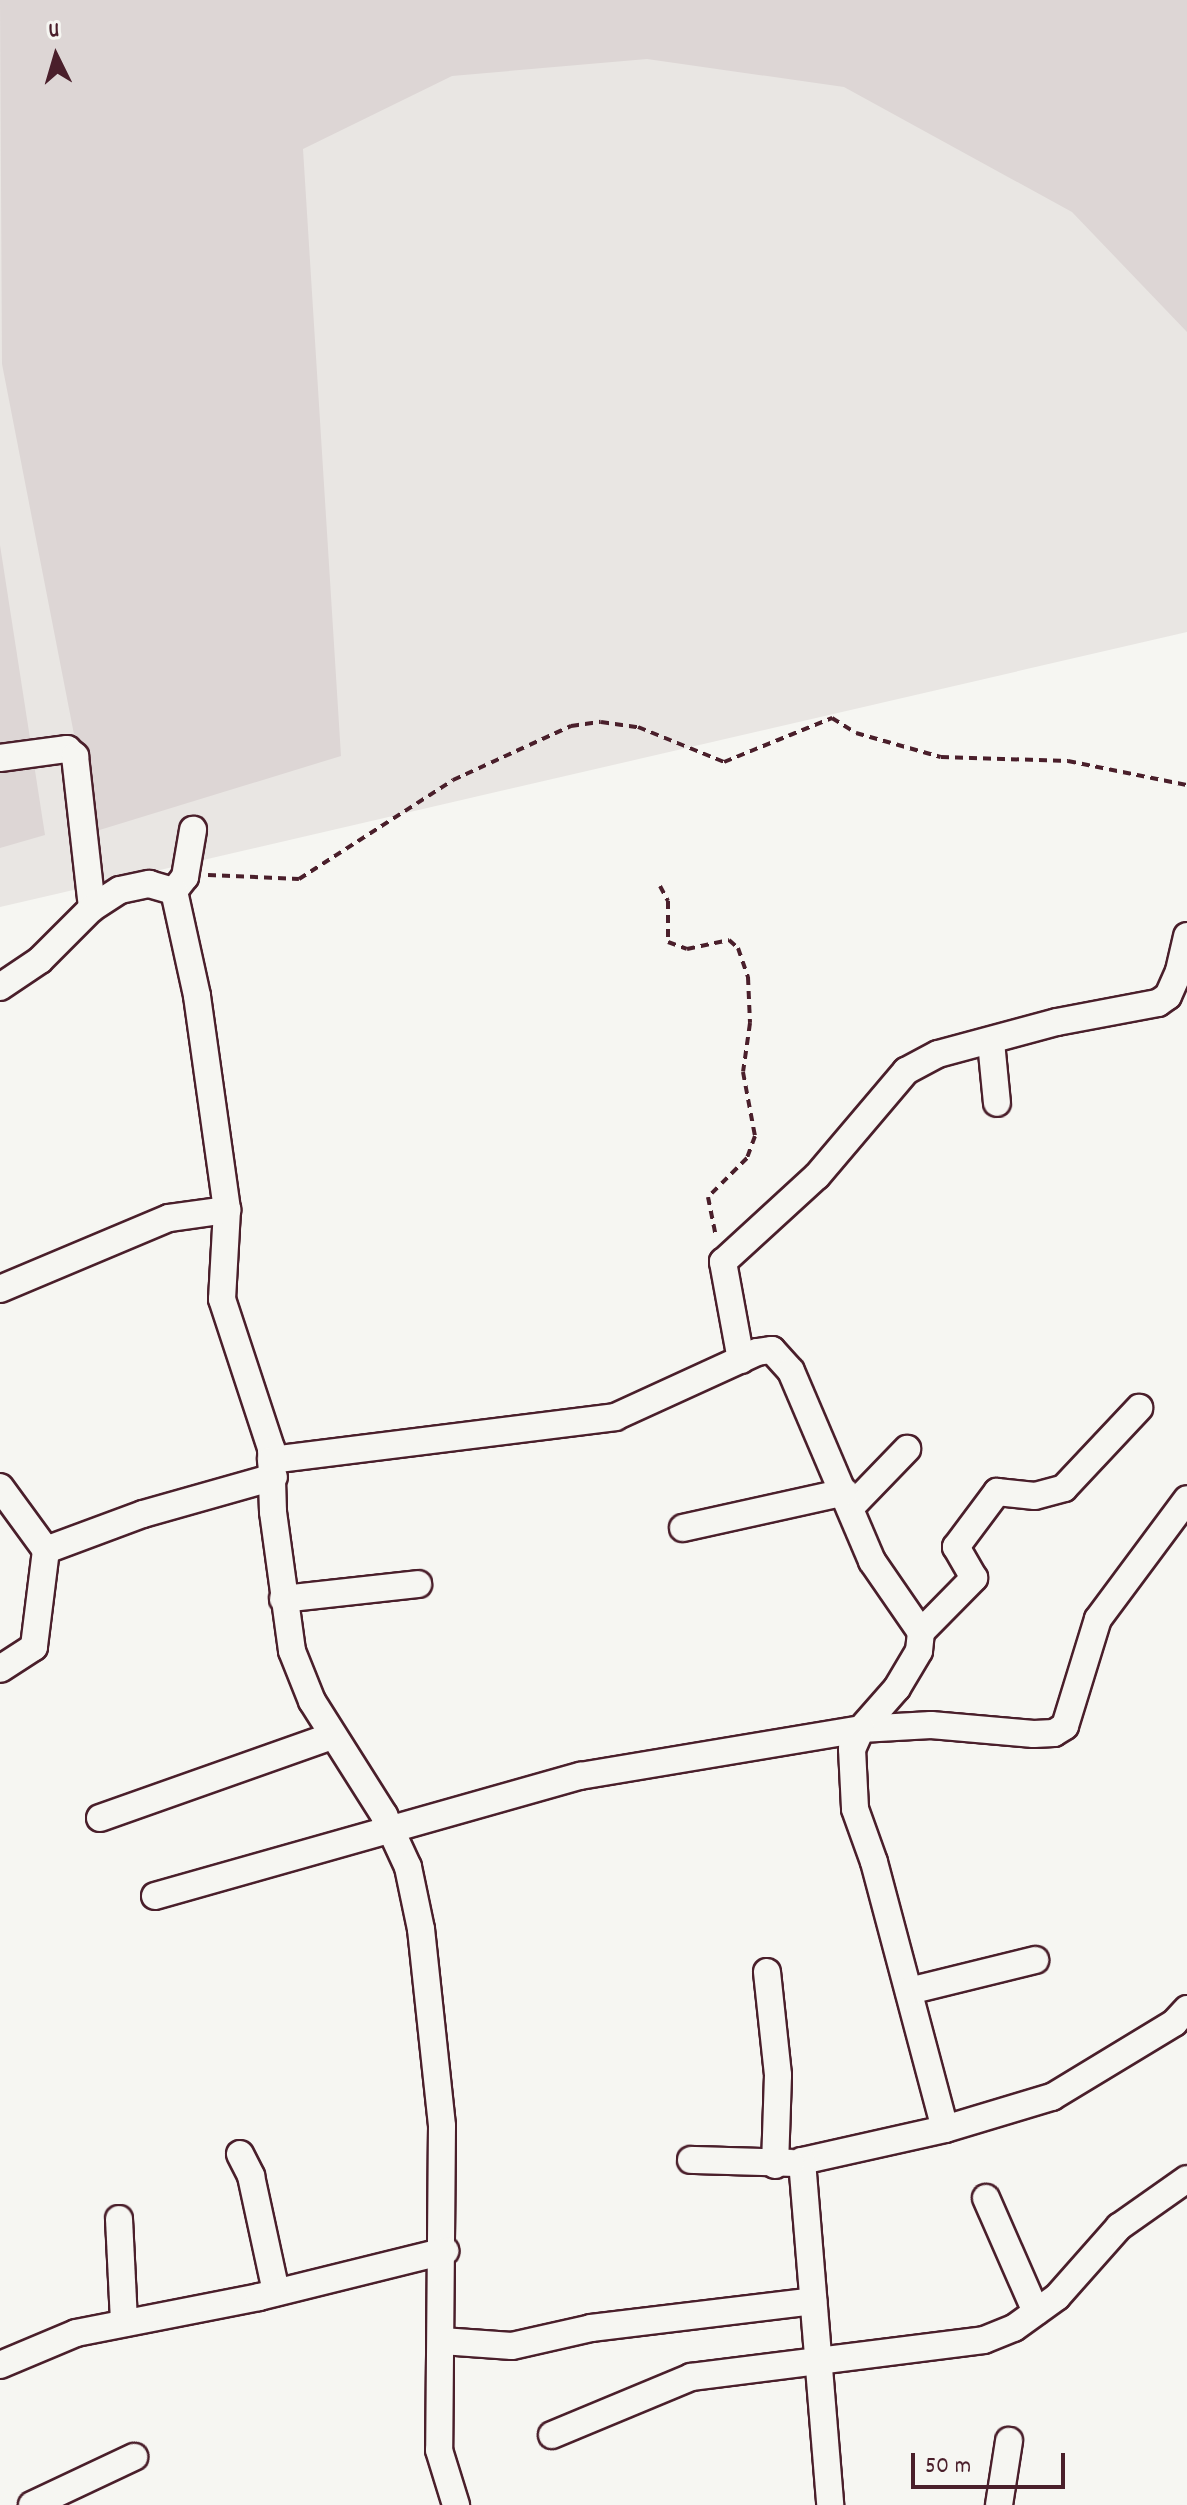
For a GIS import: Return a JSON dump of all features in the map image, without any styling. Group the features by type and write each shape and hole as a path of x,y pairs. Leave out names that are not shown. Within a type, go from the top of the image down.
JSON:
{"street":[{"path":"0,758 67,749 75,756 92,908"},
{"path":"193,830 179,884 227,1210 222,1299 273,1468 283,1599 292,1651 332,1736 390,1829 408,1867 421,1929 443,2151 445,2251 439,2450 456,2505"},
{"path":"0,987 40,960 92,908 135,886 179,884"},
{"path":"741,1360 723,1262 817,1176 912,1066 1065,1020 1158,1003 1168,996 1179,971 1187,936"},
{"path":"991,1042 997,1103"},
{"path":"0,1289 155,1223 227,1210"},
{"path":"46,1550 273,1468 615,1417 741,1360 772,1350 781,1356 848,1500 872,1561 921,1632"},
{"path":"945,2129 909,1991 855,1809 852,1749 861,1729 897,1688 919,1651 921,1632 974,1578 956,1547 997,1492 1035,1496 1064,1488 1139,1408"},
{"path":"683,1528 848,1500 907,1449"},
{"path":"0,1487 46,1550 34,1647 0,1669"},
{"path":"155,1896 580,1776 861,1729 931,1725 1054,1733 1065,1726 1098,1619 1187,1499"},
{"path":"283,1599 418,1584"},
{"path":"100,1818 332,1736"},
{"path":"909,1991 1035,1960"},
{"path":"767,1972 778,2075 775,2165"},
{"path":"691,2160 775,2165 802,2161 945,2129 1052,2097 1174,2023 1187,2009"},
{"path":"240,2154 251,2176 276,2292"},
{"path":"802,2161 830,2505"},
{"path":"552,2435 691,2377 818,2364 984,2340 1057,2297 1119,2227 1187,2179"},
{"path":"986,2198 1036,2312"},
{"path":"119,2219 124,2323"},
{"path":"0,2365 76,2333 276,2292 445,2251"},
{"path":"442,2341 512,2346 591,2328 813,2301"},
{"path":"999,2505 1009,2441"},
{"path":"32,2505 134,2457"}],"path":[{"path":"179,884 299,879 453,780 571,726 601,722 638,727 724,762 832,718 856,733 941,757 1068,761 1187,785"},
{"path":"660,886 668,901 668,942 687,949 729,940 738,948 748,977 750,1039 743,1068 755,1127 753,1148 708,1197 707,1211 723,1262"}],"shaded area":[{"path":"0,0 1187,0 1187,632 0,907"},
{"path":"0,0 1187,0 1187,332 1072,212 844,87 647,59 452,76 303,149 341,756 93,832 2,364"},
{"path":"0,545 45,835 0,848"}]}
